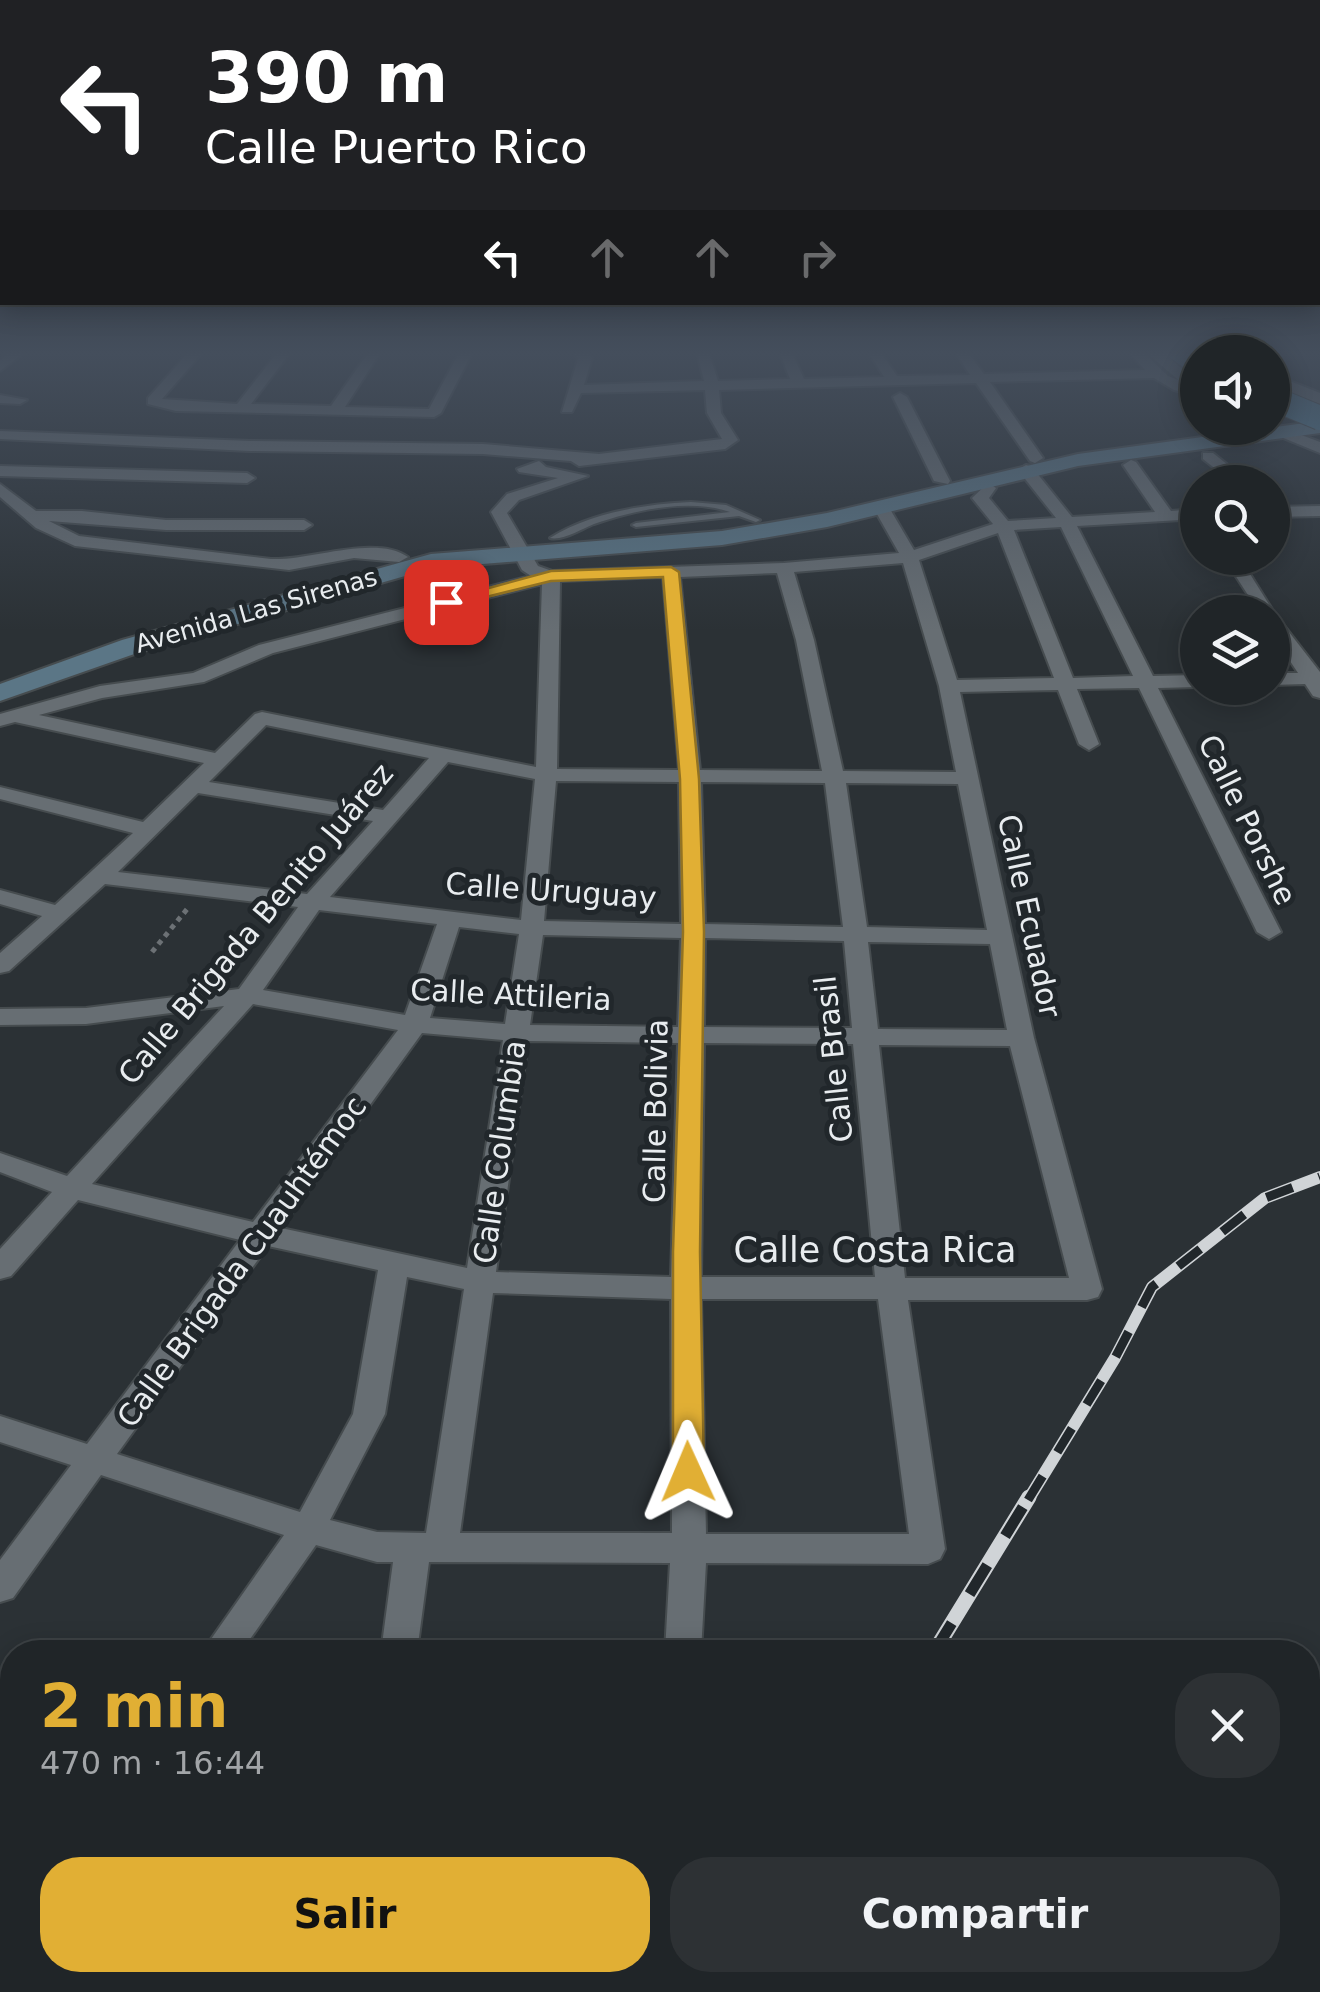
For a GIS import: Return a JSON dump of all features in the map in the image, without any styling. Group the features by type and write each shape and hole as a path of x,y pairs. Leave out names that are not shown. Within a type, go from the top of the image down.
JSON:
{"main road":[{"path":"517,547 722,538 1170,446"},
{"path":"517,547 554,538 747,517 942,481 1033,472 1191,446"},
{"name":"Avenida Las Sirenas","path":"0,677 107,638 399,557 456,545 517,547"},
{"name":"Avenida Las Sirenas","path":"4,709 115,651 335,585 431,561 517,547"}],"street":[{"path":"249,446 483,449 594,458"},
{"path":"551,576 534,572 499,512 513,497 580,476 525,468 720,446"},
{"path":"925,446 942,481"},
{"name":"Calle Porshe","path":"1017,446 1066,520 1269,932"},
{"path":"1131,466 1166,516"},
{"path":"0,471 247,478"},
{"path":"984,486 980,498 1004,526 1089,744"},
{"path":"0,488 75,542 289,565 354,553 399,557"},
{"name":"Calle Ecuador","path":"880,507 910,556 949,686 1021,1038 1087,1288"},
{"path":"1290,510 1320,511"},
{"path":"4,709 198,678 266,649 551,576 784,568 910,556 1004,526 1180,515"},
{"path":"34,516 82,516 166,525 304,525"},
{"name":"Calle Brasil","path":"690,1545 928,1549 889,1286 865,1035 834,778 810,647 784,568"},
{"name":"Calle Bolivia","path":"671,572 690,779 694,932 686,1288 690,1545 684,1640"},
{"name":"Calle Columbia","path":"402,1640 427,1547 482,1282 532,928 546,775 551,576"},
{"path":"1290,645 1317,683"},
{"path":"1290,681 1317,683"},
{"path":"949,686 1180,682"},
{"path":"4,709 220,760"},
{"path":"0,966 100,877 262,718 546,775 968,778"},
{"name":"Calle Brigada Benito Juárez","path":"0,1268 247,995 314,901 442,756"},
{"path":"193,786 388,817"},
{"path":"0,792 149,830"},
{"name":"Calle Uruguay","path":"100,877 532,928 1000,936"},
{"path":"0,897 59,913"},
{"name":"Calle Brigada Cuauhtémoc","path":"0,1587 415,1025 450,918"},
{"name":"Calle Attileria","path":"0,1017 86,1016 247,995 415,1025 517,1033 1021,1038"},
{"name":"Calle Costa Rica","path":"0,1162 70,1188 482,1282 686,1288 1087,1288"},
{"path":"229,1640 308,1529 369,1414 394,1264"},
{"path":"0,1430 308,1529 377,1547 690,1545"}],"lane":[{"path":"554,538 594,519 627,512 716,504 747,517"},
{"path":"627,512 639,529"}],"path":[{"path":"152,952 204,888"}],"railway":[{"path":"1028,1500 1115,1358 1152,1287 1265,1198 1320,1177"},
{"path":"941,1640 1029,1497"}],"route":[{"path":"446,602 551,576 671,572 690,779 694,932 686,1252 688,1472"}]}
